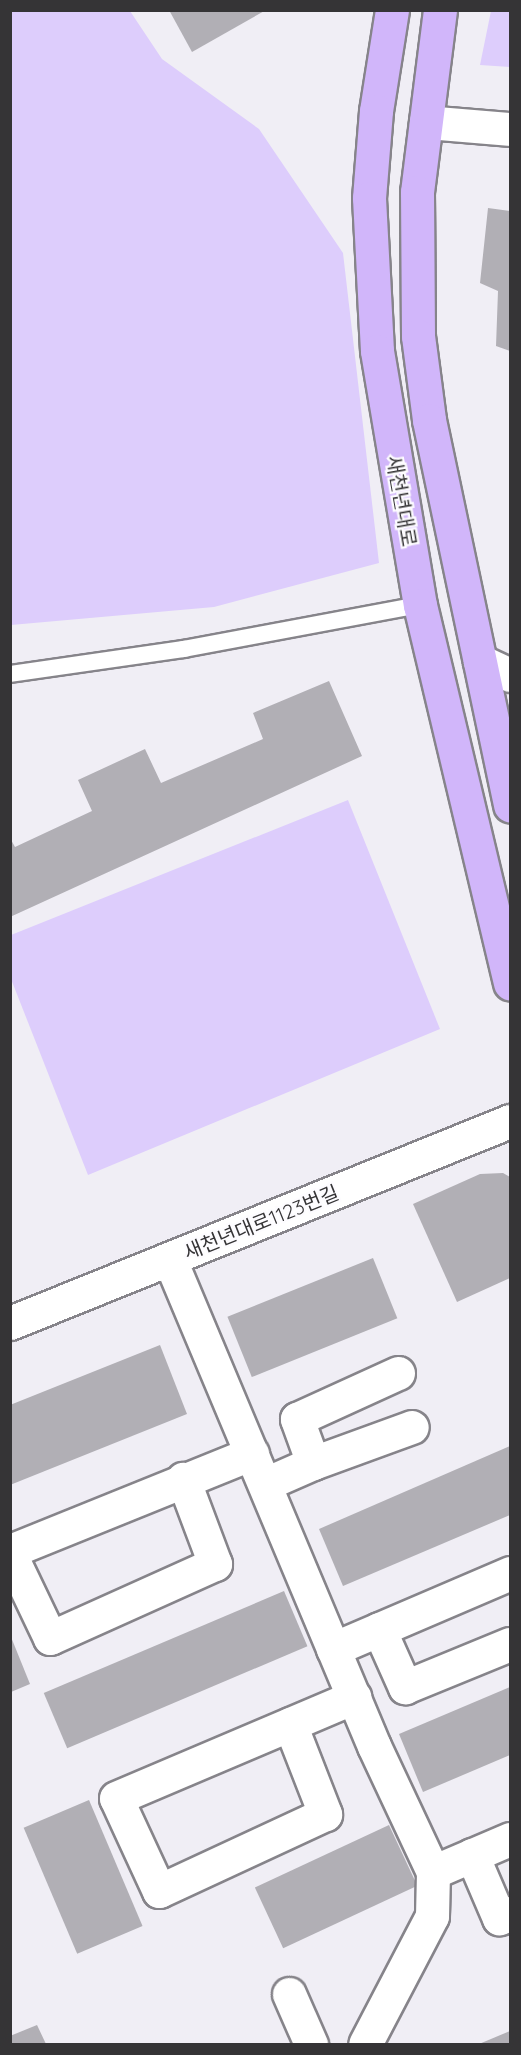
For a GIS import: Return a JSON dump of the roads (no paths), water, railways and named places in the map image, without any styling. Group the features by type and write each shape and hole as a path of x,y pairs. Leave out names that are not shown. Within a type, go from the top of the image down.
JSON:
{"main road":[{"name":"새천년대로","path":"392,10 376,111 369,198 377,351 420,605 510,983"},
{"path":"440,10 417,192 418,336 429,420 510,803"}],"street":[{"path":"426,122 510,129"},
{"path":"480,661 510,675"},
{"path":"470,813 510,803"},
{"name":"새천년대로1123번길","path":"10,1323 510,1121"},
{"path":"170,1260 333,1649 433,1872 432,1916 365,2044"},
{"path":"313,1463 297,1419 398,1372"},
{"path":"265,1484 313,1463 412,1427"},
{"path":"183,1479 215,1564 50,1638 10,1552 183,1479 252,1453"},
{"path":"333,1649 510,1574"},
{"path":"379,1629 405,1687 510,1644"},
{"path":"290,1724 325,1814 159,1891 116,1798 290,1724 354,1697"},
{"path":"433,1872 510,1839"},
{"path":"472,1856 499,1918 510,1913"},
{"path":"289,1994 311,2044"}],"lane":[{"path":"10,674 184,649 420,605"}]}
